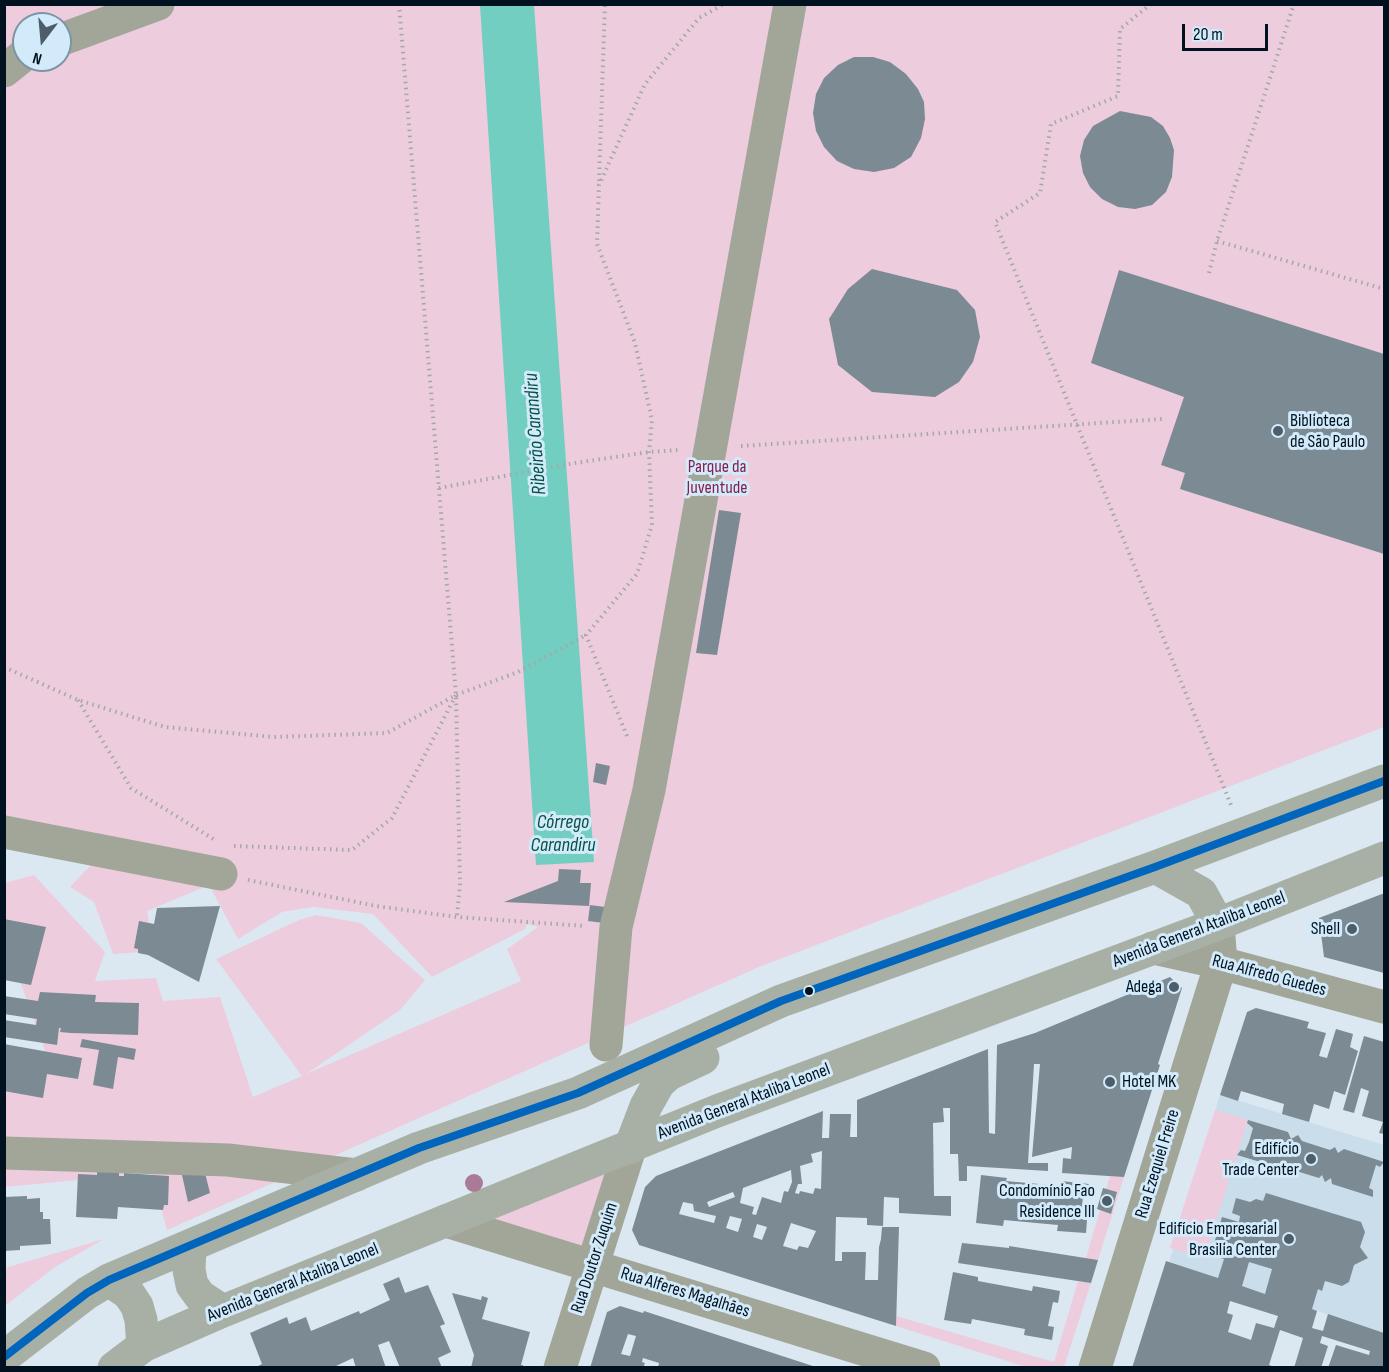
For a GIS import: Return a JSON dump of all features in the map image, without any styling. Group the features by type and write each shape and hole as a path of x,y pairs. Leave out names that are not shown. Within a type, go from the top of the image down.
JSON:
{"main road":[{"path":"4,1357 87,1293 110,1280 419,1148 578,1093 781,1001 1155,867 1384,781"},
{"name":"Avenida General Ataliba Leonel","path":"114,1368 143,1346 223,1311 717,1111 1218,924 1384,858"},
{"path":"1155,867 1201,893 1218,924"},
{"path":"630,1148 646,1106 659,1083 669,1074 734,1044 781,1001"},
{"path":"190,1247 189,1270 192,1285 200,1296 223,1311"},
{"path":"110,1280 129,1294 137,1306 141,1320 143,1346"}],"street":[{"path":"72,36 158,4"},
{"path":"606,1045 616,927 649,790 790,4"},
{"path":"4,832 221,874"},
{"name":"Rua Ezequiel Freire","path":"1095,1368 1221,963 1218,924"},
{"name":"Rua Alfredo Guedes","path":"1153,948 1221,963 1384,1007"},
{"name":"Rua Doutor Zuquim","path":"560,1368 630,1148"},
{"path":"4,1153 228,1160 356,1175"},
{"name":"Rua Alferes Magalhães","path":"446,1221 924,1368"}],"path":[{"path":"399,4 456,695 460,884 458,917"},
{"path":"4,667 78,700 165,727 274,737 387,733 456,695 518,672 586,635 637,574 652,525 649,452 652,420 635,342 597,244 605,4"},
{"path":"599,185 645,84 699,18 724,4"},
{"path":"1151,4 1120,28 1118,96 1051,123 1040,193 995,222 1232,805"},
{"path":"1209,273 1217,241 1294,4"},
{"path":"1217,241 1384,289"},
{"path":"439,488 649,452 1162,419"},
{"path":"586,635 631,746"},
{"path":"78,700 131,788 225,845 352,850 392,818 456,695"},
{"path":"221,874 376,906 458,917 616,927"}],"shaded area":[{"path":"1220,1095 1384,1145 1384,1333 1169,1262"}],"green space":[{"name":"Parque da Juventude","path":"5,5 1384,5 1384,727 759,967 167,1230 151,1173 5,1187 5,1085 50,1064 5,940 5,883 34,875 105,952 95,981 156,978 163,1001 220,997 253,1097 302,1076 216,959 299,920 316,915 361,923 425,980 400,1010 306,1074 521,981 507,949 538,927 527,924 525,929 432,977 373,914 313,907 282,912 238,939 209,885 147,911 154,951 113,954 94,902 70,887 90,866 88,852 5,842"},
{"path":"1215,1110 1248,1120 1204,1260 1170,1248"},
{"path":"620,1159 589,1258 462,1220"},
{"path":"1110,1176 1124,1177 1098,1260 1086,1258"},
{"path":"104,1239 55,1267 5,1306 5,1268"},
{"path":"1078,1281 1091,1283 1064,1367 1026,1367 896,1326 896,1316 1054,1362"}],"water":[{"name":"Córrego Carandiru","path":"480,5 534,5 594,862 536,865"}],"building":[{"path":"854,57 873,57 890,62 906,74 918,89 924,102 925,119 921,138 911,157 894,168 874,172 854,169 837,161 824,147 816,131 813,113 816,94 824,78 838,65"},
{"path":"1120,111 1151,117 1163,126 1170,138 1174,150 1172,177 1166,192 1152,205 1135,209 1118,207 1102,199 1090,187 1083,173 1080,156 1084,140 1093,126"},
{"path":"872,269 957,290 975,310 980,337 973,362 959,382 935,397 872,392 838,365 829,319 848,289"},
{"name":"Biblioteca de São Paulo","path":"1119,270 1384,354 1384,554 1180,489 1185,473 1161,465 1184,397 1091,363"},
{"path":"719,510 741,513 717,655 696,653"},
{"path":"596,763 610,766 606,785 593,782"},
{"path":"559,869 581,870 580,883 591,883 589,906 504,902 558,881"},
{"name":"Shell","path":"1384,894 1384,973 1324,957 1319,918"},
{"path":"590,905 605,907 604,923 588,921"},
{"path":"220,906 199,982 148,955 138,953 138,949 134,948 139,921 154,924 157,908"},
{"path":"4,919 46,927 31,985 4,980"},
{"path":"1170,977 1182,988 1124,1177 1062,1173 1063,1158 1071,1159 1072,1147 1032,1157 1040,1064 1034,1064 1028,1163 1048,1163 1048,1171 967,1166 967,1181 959,1181 958,1154 950,1154 950,1108 943,1108 944,1122 933,1123 934,1196 951,1196 951,1216 899,1213 899,1198 884,1197 883,1226 867,1225 867,1218 836,1217 835,1261 842,1261 842,1252 866,1252 865,1280 878,1280 882,1227 899,1227 896,1326 639,1245 632,1230 645,1187 656,1176 823,1111 822,1138 829,1138 830,1114 851,1114 850,1137 857,1137 857,1100 988,1049 989,1133 995,1134 997,1045 1035,1033","holes":["822,1151 821,1189 815,1188 813,1194 800,1191 799,1194 795,1193 798,1184 802,1184 800,1166 813,1162 811,1154","791,1170 792,1182 788,1192 784,1191 781,1203 762,1197 756,1215 752,1214 754,1207 740,1203 743,1188","733,1192 735,1197 709,1207 707,1202","683,1202 693,1204 694,1211 716,1216 714,1223 679,1214","730,1216 742,1219 738,1232 726,1228","791,1223 816,1231 808,1248 799,1246 797,1250 783,1246","757,1224 767,1227 762,1240 753,1237"]},
{"path":"40,992 96,995 95,1002 139,1003 138,1035 71,1033 60,1032 61,1028 59,1028 57,1045 4,1037 4,1020 36,1025 37,1019 4,1014 4,996 38,1001"},
{"path":"1256,1008 1309,1022 1307,1028 1326,1033 1319,1056 1327,1058 1336,1029 1353,1034 1350,1047 1358,1051 1345,1095 1334,1091 1329,1109 1314,1104 1309,1122 1282,1114 1284,1104 1241,1091 1238,1101 1220,1095 1247,1012"},
{"path":"1364,1036 1384,1042 1384,1134 1379,1133 1383,1122 1362,1116 1369,1091 1361,1088 1354,1113 1343,1110"},
{"path":"82,1039 136,1049 134,1060 118,1057 113,1089 93,1085 99,1050 80,1047"},
{"path":"4,1044 82,1058 78,1079 47,1074 43,1098 4,1091"},
{"name":"Edifício Trade Center","path":"1248,1120 1288,1132 1291,1139 1298,1135 1302,1141 1330,1150 1335,1147 1338,1153 1344,1149 1384,1162 1380,1167 1376,1165 1369,1188 1373,1190 1373,1197 1332,1184 1331,1178 1325,1182 1322,1175 1319,1178 1293,1170 1293,1168 1287,1170 1284,1164 1277,1167 1237,1155 1241,1150 1245,1151 1249,1142 1253,1128 1247,1123"},
{"path":"97,1170 119,1171 119,1176 124,1176 124,1173 169,1176 168,1205 164,1205 163,1210 118,1207 117,1219 76,1217 78,1174 97,1175"},
{"path":"205,1173 210,1193 188,1202 182,1175"},
{"path":"981,1175 1007,1178 1006,1181 1061,1186 1061,1181 1089,1184 1088,1195 1083,1195 1081,1219 1087,1220 1086,1233 1057,1231 1058,1225 1004,1220 1003,1226 976,1223"},
{"name":"Condomínio Fao Residence III","path":"1103,1188 1117,1192 1111,1214 1097,1209"},
{"path":"1266,1193 1361,1222 1365,1232 1360,1247 1368,1258 1354,1265 1349,1282 1342,1286 1325,1281 1322,1291 1318,1289 1312,1309 1317,1311 1312,1328 1323,1331 1328,1314 1384,1333 1384,1368 1328,1368 1336,1345 1369,1355 1370,1351 1322,1336 1320,1343 1328,1346 1321,1368 1294,1368 1303,1338 1280,1330 1269,1365 1277,1368 1132,1368 1166,1261 1218,1278 1224,1259 1217,1257 1219,1249 1213,1247 1222,1217 1239,1222 1240,1216 1232,1213 1236,1198 1250,1202 1256,1199 1263,1201","holes":["1249,1262 1272,1269 1265,1294 1242,1286","1230,1301 1278,1316 1274,1328 1256,1323 1251,1340 1228,1332 1233,1315 1227,1313"]},
{"path":"27,1196 27,1199 40,1198 40,1212 43,1212 43,1219 50,1219 51,1244 20,1246 20,1250 4,1251 4,1197"},
{"path":"962,1243 1009,1248 1009,1246 1098,1260 1091,1283 958,1263"},
{"path":"953,1272 978,1277 978,1281 1032,1291 1033,1286 1060,1291 1058,1303 1053,1302 1048,1326 1054,1327 1052,1340 1024,1335 1025,1329 972,1319 971,1324 944,1320"},
{"path":"399,1277 405,1293 428,1285 445,1324 440,1326 451,1352 438,1358 442,1368 400,1368 389,1341 378,1345 386,1368 356,1368 353,1358 336,1366 337,1368 254,1368 262,1364 250,1333 287,1317 289,1324 306,1317 311,1331 359,1311 360,1314 390,1300 383,1284"},
{"path":"452,1293 481,1300 482,1296 488,1298 482,1319 530,1332 521,1365 523,1368 471,1368 474,1355"},
{"path":"620,1306 643,1313 644,1311 819,1368 658,1368 659,1363 643,1358 642,1362 645,1363 643,1368 590,1368 607,1312","holes":["628,1334 636,1336 630,1356 621,1354"]}],"transit line":[{"path":"4,1357 87,1293 109,1280 419,1148 578,1093 781,1001 1155,867 1384,781"}],"place":[{"name":"Biblioteca de São Paulo","path":"1278,431"},
{"name":"Shell","path":"1352,929"},
{"name":"Adega","path":"1174,987"},
{"name":"Hotel MK","path":"1110,1082"},
{"name":"Edifício Trade Center","path":"1311,1159"},
{"name":"Condomínio Fao Residence III","path":"1107,1201"},
{"name":"Edifício Empresarial Brasilia Center","path":"1289,1239"}],"water label":[{"name":"Ribeirão Carandiru","path":"536,434"}]}
